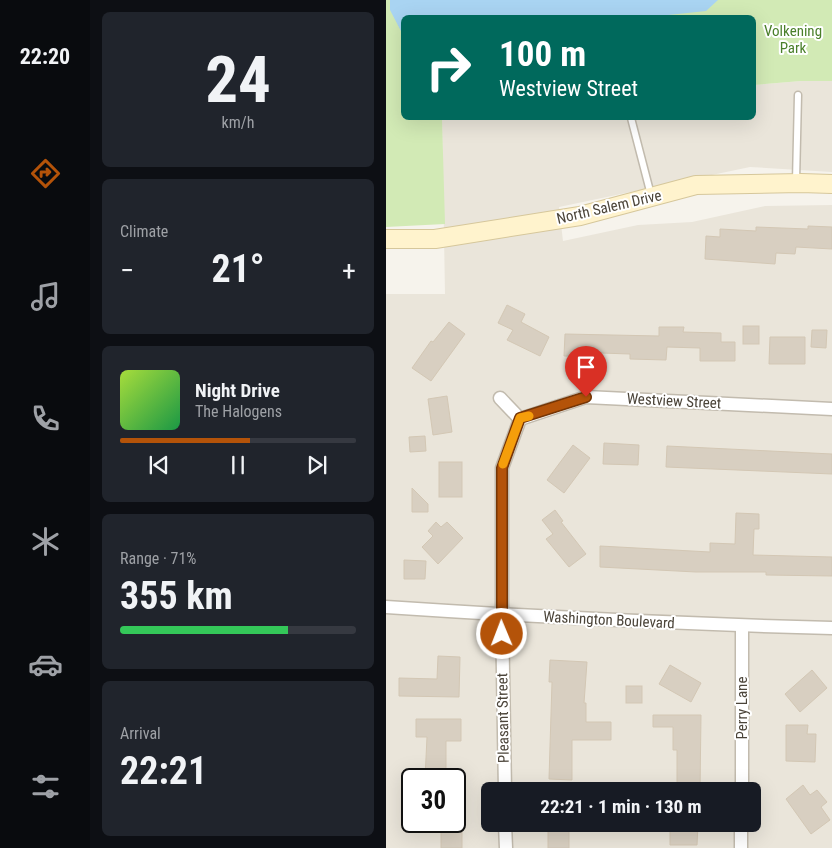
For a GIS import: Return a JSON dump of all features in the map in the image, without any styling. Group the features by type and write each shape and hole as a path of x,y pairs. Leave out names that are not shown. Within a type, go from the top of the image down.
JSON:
{"street":[{"name":"North Salem Drive","path":"386,239 435,239 580,216 696,185 832,184"},
{"name":"Westview Street","path":"520,418 586,397 832,408"},
{"path":"500,398 520,418 502,468 502,615"},
{"name":"Washington Boulevard","path":"386,608 742,626 832,628"},
{"name":"Pleasant Street","path":"502,615 505,782"},
{"name":"Perry Lane","path":"742,626 742,782"},
{"path":"505,832 506,848"},
{"path":"741,832 741,848"}],"lane":[{"path":"796,183 798,95"},
{"path":"633,120 652,197"}],"shaded area":[{"path":"801,81 832,81 832,172 750,167 559,207 563,241 638,225 692,222 765,206 832,205 832,848 386,848 386,294 445,294 442,120 756,120 756,85"}],"green space":[{"name":"Volkening Park","path":"386,0 832,0 832,81 801,81 756,85 756,15 401,15 401,120 442,120 445,224 386,227"}],"water":[{"path":"390,0 718,0 706,11 668,15 401,15 401,31 390,10"}],"building":[{"path":"808,226 832,227 832,249 796,247 795,254 776,253 775,264 705,259 706,236 720,237 720,229 756,231 756,227 808,229"},
{"path":"507,305 525,314 521,322 549,337 540,356 507,340 513,330 498,323"},
{"path":"449,322 465,334 431,381 412,368 431,341 433,342"},
{"path":"743,326 759,326 759,344 743,344"},
{"path":"659,327 684,327 683,332 721,333 721,342 735,342 735,361 700,361 700,348 667,347 666,360 630,359 630,354 601,353 600,357 564,356 565,334 659,336"},
{"path":"812,330 827,330 826,348 811,347"},
{"path":"770,337 805,337 805,364 769,364"},
{"path":"447,396 452,432 433,435 428,399"},
{"path":"425,436 426,451 410,452 409,437"},
{"path":"604,443 639,445 638,465 603,464"},
{"path":"573,445 590,458 564,493 547,480"},
{"path":"667,446 832,454 832,474 666,467"},
{"path":"439,462 462,462 462,497 439,497"},
{"path":"412,488 428,504 428,512 412,512"},
{"path":"555,510 563,521 561,522 586,554 569,567 546,539 553,534 542,520"},
{"path":"736,513 759,514 759,529 754,529 753,555 832,557 832,576 766,575 766,572 696,572 600,567 600,546 710,552 710,543 735,544"},
{"path":"436,522 441,527 447,522 463,538 438,564 422,547 433,536 428,531"},
{"path":"404,560 426,561 425,579 404,579"},
{"path":"438,656 460,657 459,697 399,696 399,678 437,679"},
{"path":"550,660 587,662 584,703 586,703 586,722 611,722 611,740 572,740 572,780 549,779 552,682 549,682"},
{"path":"670,665 701,683 691,702 659,684"},
{"path":"812,670 827,688 800,712 785,694"},
{"path":"626,686 642,686 642,703 626,703"},
{"path":"653,715 701,715 700,782 677,782 677,750 673,750 673,727 653,727"},
{"path":"416,719 461,719 461,741 446,741 446,768 426,768 427,737 416,737"},
{"path":"786,725 808,725 807,734 816,734 815,762 786,761"},
{"path":"803,785 810,795 817,790 827,802 821,807 830,820 811,834 786,799"},
{"path":"548,832 569,832 569,848 548,848"},
{"path":"670,832 698,832 697,845 670,845"},
{"path":"441,833 462,833 462,848 441,848"}],"slow traffic":[{"path":"503,464 520,418 529,416"}],"route":[{"path":"502,634 502,468 520,418 586,397"}]}
